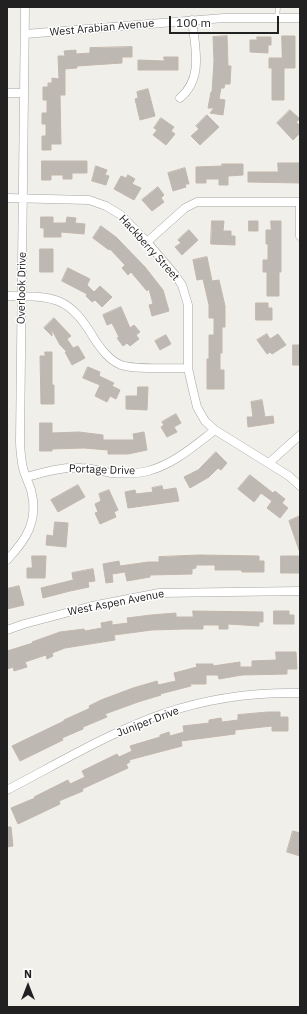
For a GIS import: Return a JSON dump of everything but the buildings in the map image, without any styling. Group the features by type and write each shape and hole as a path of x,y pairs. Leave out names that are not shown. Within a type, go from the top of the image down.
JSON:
{"street":[{"name":"Overlook Drive","path":"7,560 21,545 29,531 32,523 34,505 27,477 22,465 20,441 26,7"},
{"name":"West Arabian Avenue","path":"25,34 224,18 300,18"},
{"path":"180,98 191,86 196,69 192,20"},
{"path":"7,93 24,93"},
{"name":"Hackberry Street","path":"7,198 80,200 98,202 115,210 121,215 147,242 175,275 185,291 189,312 188,368 197,407 205,421 215,430 289,476 300,486"},
{"path":"147,242 185,208 197,202 300,202 300,236"},
{"path":"7,296 46,297 70,308 81,318 102,351 114,362 131,367 188,368"},
{"name":"Portage Drive","path":"27,477 47,471 81,468 112,473 147,471 167,464 190,450 215,430"},
{"path":"269,464 300,435"},
{"name":"West Aspen Avenue","path":"7,630 92,606 159,593 300,591"},
{"name":"Juniper Drive","path":"7,790 128,728 167,712 234,696 261,693 300,693"}],"lane":[{"path":"277,18 278,7"}]}
